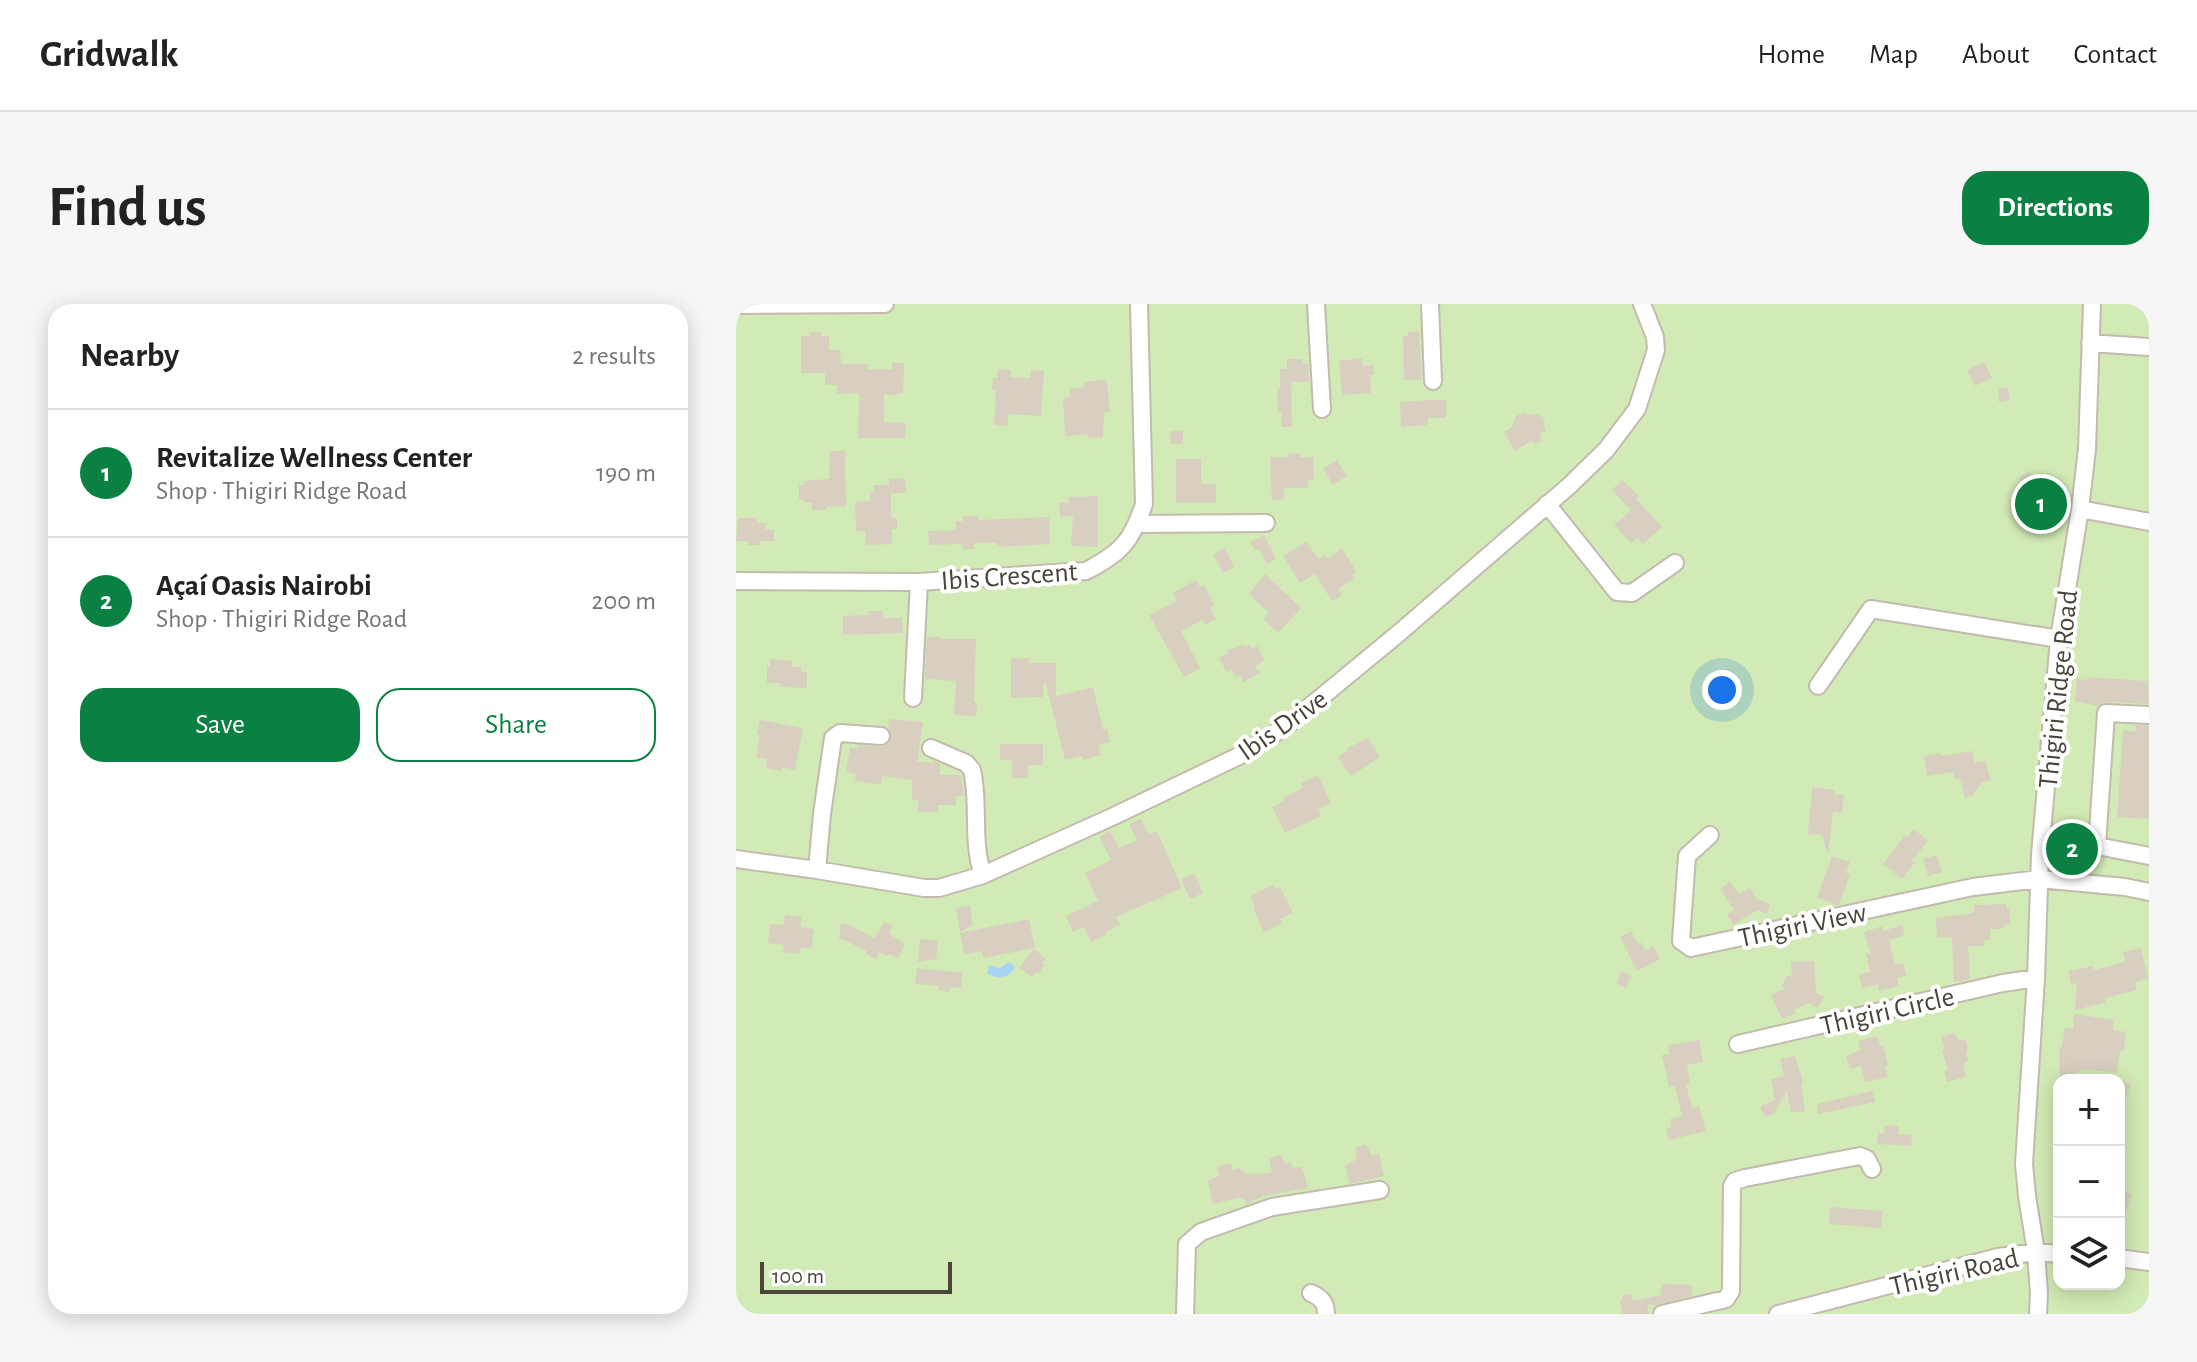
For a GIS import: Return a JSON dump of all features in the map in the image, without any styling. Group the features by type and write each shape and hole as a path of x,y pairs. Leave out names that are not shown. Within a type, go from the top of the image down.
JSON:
{"street":[{"path":"736,305 885,304"},
{"name":"Ibis Crescent","path":"736,581 919,582 1086,571 1105,562 1125,544 1144,504 1139,304"},
{"path":"1316,304 1322,409"},
{"path":"1430,304 1433,381"},
{"name":"Ibis Drive","path":"736,859 939,888 983,875 1114,816 1265,741 1399,633 1606,450 1637,409 1656,350 1655,337 1642,304"},
{"name":"Thigiri Ridge Road","path":"2038,1314 2036,1252 2024,1164 2039,879 2059,639 2087,449 2092,304"},
{"path":"2090,343 2149,347"},
{"path":"1547,504 1617,592 1632,593 1675,563"},
{"path":"2080,509 2149,522"},
{"path":"1137,524 1266,523"},
{"path":"913,698 919,582"},
{"path":"1818,686 1871,609 2059,639"},
{"path":"2149,715 2106,713 2097,846 2149,856"},
{"path":"817,870 833,738 840,733 881,736"},
{"path":"931,748 966,763 972,770 975,838 983,875"},
{"name":"Thigiri View","path":"1710,835 1687,856 1681,941 1691,948 1973,887 2039,879"},
{"path":"2039,879 2149,892"},
{"name":"Thigiri Circle","path":"1738,1044 2036,978"},
{"path":"1662,1314 1717,1303 1726,1299 1731,1291 1732,1186 1735,1181 1860,1156 1867,1159 1872,1169"},
{"path":"1185,1314 1187,1244 1201,1232 1272,1207 1380,1190"},
{"name":"Thigiri Road","path":"1778,1314 1998,1257 2036,1252 2053,1253"},
{"path":"2125,1259 2149,1262"},
{"path":"1311,1293 1321,1298 1326,1314"}],"green space":[{"path":"736,304 2149,304 2149,1314 736,1314"}],"water":[{"path":"1007,963 1015,967 1006,976 995,977 987,973 989,965 1000,968"}],"building":[{"path":"1419,331 1422,380 1404,380 1403,336"},
{"path":"809,332 829,336 829,350 840,350 841,364 868,364 868,369 892,369 892,363 904,363 903,393 884,395 884,422 906,423 905,438 858,438 859,393 837,394 837,385 825,385 825,373 801,373 801,336 809,336"},
{"path":"1362,358 1363,366 1373,365 1371,393 1342,395 1339,361"},
{"path":"1287,359 1303,359 1303,364 1308,364 1309,382 1291,382 1292,427 1281,427 1282,412 1278,412 1277,388 1280,388 1280,369 1287,369"},
{"path":"1984,362 1992,378 1975,386 1967,370"},
{"path":"998,369 1011,370 1010,377 1030,378 1031,370 1044,371 1041,416 1008,414 1008,426 994,425 996,390 992,390 993,377 997,378"},
{"path":"1107,381 1110,412 1104,413 1103,437 1089,438 1088,434 1065,436 1063,398 1070,397 1069,389 1085,387 1084,382"},
{"path":"2008,388 2010,400 1999,402 1998,389"},
{"path":"1446,400 1446,418 1429,418 1427,425 1401,427 1400,402"},
{"path":"1525,412 1538,414 1545,421 1546,432 1540,433 1542,440 1536,444 1531,441 1515,451 1504,432 1512,427 1516,416"},
{"path":"1183,430 1183,444 1171,444 1170,431"},
{"path":"830,451 845,451 846,506 812,510 812,503 799,500 799,485 804,485 803,481 829,479"},
{"path":"1300,453 1300,457 1313,457 1314,480 1308,480 1308,488 1284,488 1284,499 1272,500 1270,457"},
{"path":"1176,459 1201,459 1201,484 1216,484 1216,503 1176,503"},
{"path":"1337,460 1347,476 1333,485 1323,469"},
{"path":"2029,472 2035,484 2026,489 2019,477"},
{"path":"905,478 906,493 891,493 891,518 897,518 897,529 892,529 892,544 866,545 865,531 856,531 855,502 870,501 870,493 874,493 873,485 889,485 889,479"},
{"path":"1622,480 1639,496 1636,499 1662,527 1643,544 1637,537 1631,543 1614,525 1631,510 1612,490"},
{"path":"2024,489 2036,512 2017,521 2010,506 2020,501 2016,494"},
{"path":"1098,496 1098,547 1071,546 1073,516 1060,517 1059,503 1069,503 1069,497"},
{"path":"963,516 979,516 978,520 1049,517 1050,544 997,547 997,543 974,543 974,549 963,549 963,544 929,545 928,531 956,530 956,521 963,521"},
{"path":"738,518 757,518 757,523 766,523 765,529 774,530 774,541 748,545 748,541 736,541"},
{"path":"1264,535 1276,559 1267,564 1259,549 1255,551 1250,542"},
{"path":"1307,542 1318,559 1325,555 1327,559 1342,549 1357,572 1351,575 1354,579 1338,589 1342,595 1332,601 1315,574 1300,583 1283,556"},
{"path":"1225,548 1234,567 1223,573 1213,554"},
{"path":"1265,574 1301,608 1278,633 1263,619 1269,613 1249,594"},
{"path":"1196,580 1200,587 1204,585 1215,606 1210,608 1216,619 1205,625 1202,620 1181,631 1200,668 1184,677 1149,615 1177,601 1173,593"},
{"path":"868,611 883,611 883,618 902,618 903,633 843,635 843,616 869,615"},
{"path":"927,637 976,639 976,716 954,715 956,681 925,679"},
{"path":"1243,644 1244,647 1250,644 1252,649 1257,646 1265,660 1255,666 1260,673 1243,682 1239,675 1235,677 1231,669 1227,672 1219,658"},
{"path":"1029,658 1029,663 1056,663 1056,696 1093,687 1103,730 1107,729 1110,742 1098,745 1101,755 1083,760 1082,756 1065,760 1046,684 1043,685 1043,697 1011,698 1011,659"},
{"path":"770,659 792,661 791,667 801,667 801,672 807,672 807,688 767,683"},
{"path":"2088,677 2148,681 2149,704 2107,702 2098,706 2075,701 2077,679 2088,680"},
{"path":"889,719 923,722 917,762 940,764 940,775 961,775 964,796 956,796 956,805 938,805 938,812 918,812 918,800 912,800 912,780 882,776 881,785 855,781 856,774 846,772 850,747 881,747 890,743"},
{"path":"760,720 803,728 795,770 766,768 767,759 756,757"},
{"path":"2136,725 2149,726 2149,819 2117,817 2123,730 2136,732"},
{"path":"1368,738 1380,757 1351,776 1338,757 1348,751 1346,749"},
{"path":"1000,744 1043,744 1043,765 1028,765 1028,778 1012,778 1012,760 1000,760"},
{"path":"1972,751 1975,763 1986,761 1990,780 1982,782 1973,795 1965,798 1960,778 1954,779 1953,772 1927,776 1924,756"},
{"path":"1318,775 1331,803 1318,809 1321,816 1285,833 1272,807 1303,788 1301,783"},
{"path":"1812,787 1835,790 1834,794 1844,795 1842,813 1833,812 1828,855 1822,835 1808,834"},
{"path":"1141,819 1149,835 1157,831 1182,888 1116,917 1120,925 1091,942 1084,927 1073,932 1066,916 1098,901 1085,873 1111,860 1099,837 1110,831 1119,848 1137,840 1129,824"},
{"path":"1914,829 1928,841 1910,863 1916,861 1902,879 1883,864 1905,835 1907,837"},
{"path":"1937,855 1942,872 1928,876 1923,859"},
{"path":"1832,856 1850,862 1846,873 1850,874 1839,905 1817,898"},
{"path":"1194,874 1203,893 1190,899 1181,879"},
{"path":"1730,882 1739,894 1750,888 1757,899 1770,904 1767,914 1757,910 1733,925 1727,914 1734,910 1720,889"},
{"path":"1273,885 1275,889 1280,887 1293,913 1264,932 1250,896"},
{"path":"2006,904 2010,909 2010,924 2005,924 2001,929 1990,929 1990,940 1984,940 1984,946 1968,946 1970,979 1954,982 1952,937 1937,938 1936,918 1974,913 1974,905"},
{"path":"970,906 973,925 960,932 956,908"},
{"path":"785,915 802,917 800,927 814,929 811,949 801,947 800,954 783,952 784,945 768,943 770,924 784,925"},
{"path":"1029,919 1035,948 983,958 982,951 964,954 960,933"},
{"path":"884,922 893,926 889,934 905,944 898,958 879,952 876,959 866,954 867,951 839,939 841,923 875,938"},
{"path":"1902,925 1905,935 1889,940 1895,965 1903,963 1906,976 1897,978 1899,986 1879,991 1878,984 1862,988 1859,974 1870,972 1866,953 1871,954 1864,932 1882,926 1883,931"},
{"path":"1631,931 1645,951 1653,946 1660,959 1637,971 1620,937"},
{"path":"920,939 938,941 936,959 918,962"},
{"path":"2141,948 2148,979 2135,982 2137,990 2075,1010 2077,983 2071,984 2068,971 2093,966 2094,970 2125,962 2123,952"},
{"path":"1034,949 1046,959 1038,974 1036,972 1032,977 1019,968"},
{"path":"1814,961 1816,993 1824,997 1818,1008 1809,1003 1782,1019 1771,995 1784,989 1782,985 1787,976 1792,976 1791,962"},
{"path":"917,968 963,973 961,988 951,987 950,992 938,990 939,986 915,984"},
{"path":"1622,971 1632,976 1626,988 1616,983"},
{"path":"2074,1014 2114,1020 2113,1030 2126,1032 2117,1073 2084,1069 2074,1074 2060,1074 2059,1051 2065,1028 2073,1029"},
{"path":"1955,1033 1958,1041 1965,1039 1968,1048 1968,1060 1963,1066 1966,1077 1947,1082 1944,1071 1948,1070 1941,1037"},
{"path":"1878,1036 1880,1046 1883,1045 1888,1077 1865,1082 1861,1066 1850,1069 1846,1056 1860,1050 1858,1041"},
{"path":"1699,1040 1703,1062 1687,1065 1690,1083 1686,1084 1692,1108 1699,1106 1706,1131 1669,1140 1666,1128 1672,1127 1670,1119 1682,1116 1675,1086 1669,1087 1662,1055 1669,1054 1668,1045"},
{"path":"1795,1056 1803,1081 1805,1111 1791,1113 1787,1091 1774,1114 1765,1116 1761,1106 1775,1100 1771,1079 1784,1076 1780,1059"},
{"path":"2125,1082 2131,1084 2125,1099"},
{"path":"1872,1091 1875,1102 1818,1114 1817,1104"},
{"path":"1885,1125 1899,1126 1898,1134 1912,1135 1911,1146 1877,1144 1878,1133 1884,1133"},
{"path":"1366,1144 1372,1156 1379,1154 1384,1176 1350,1184 1345,1166 1357,1159 1355,1148"},
{"path":"1281,1155 1285,1164 1290,1162 1293,1168 1302,1167 1308,1188 1263,1196 1247,1204 1242,1197 1213,1204 1208,1181 1219,1176 1217,1167 1230,1163 1233,1170 1239,1168 1246,1174 1272,1173 1269,1158"},
{"path":"2125,1191 2132,1194 2125,1213"},
{"path":"1830,1207 1883,1211 1881,1228 1829,1224"},
{"path":"1661,1284 1692,1285 1692,1296 1657,1305 1647,1304 1649,1314 1623,1314 1619,1301 1623,1295 1631,1294 1633,1301 1661,1295"}],"place":[{"name":"Revitalize Wellness Center","path":"2041,504"},
{"name":"Açaí Oasis Nairobi","path":"2072,849"}]}
